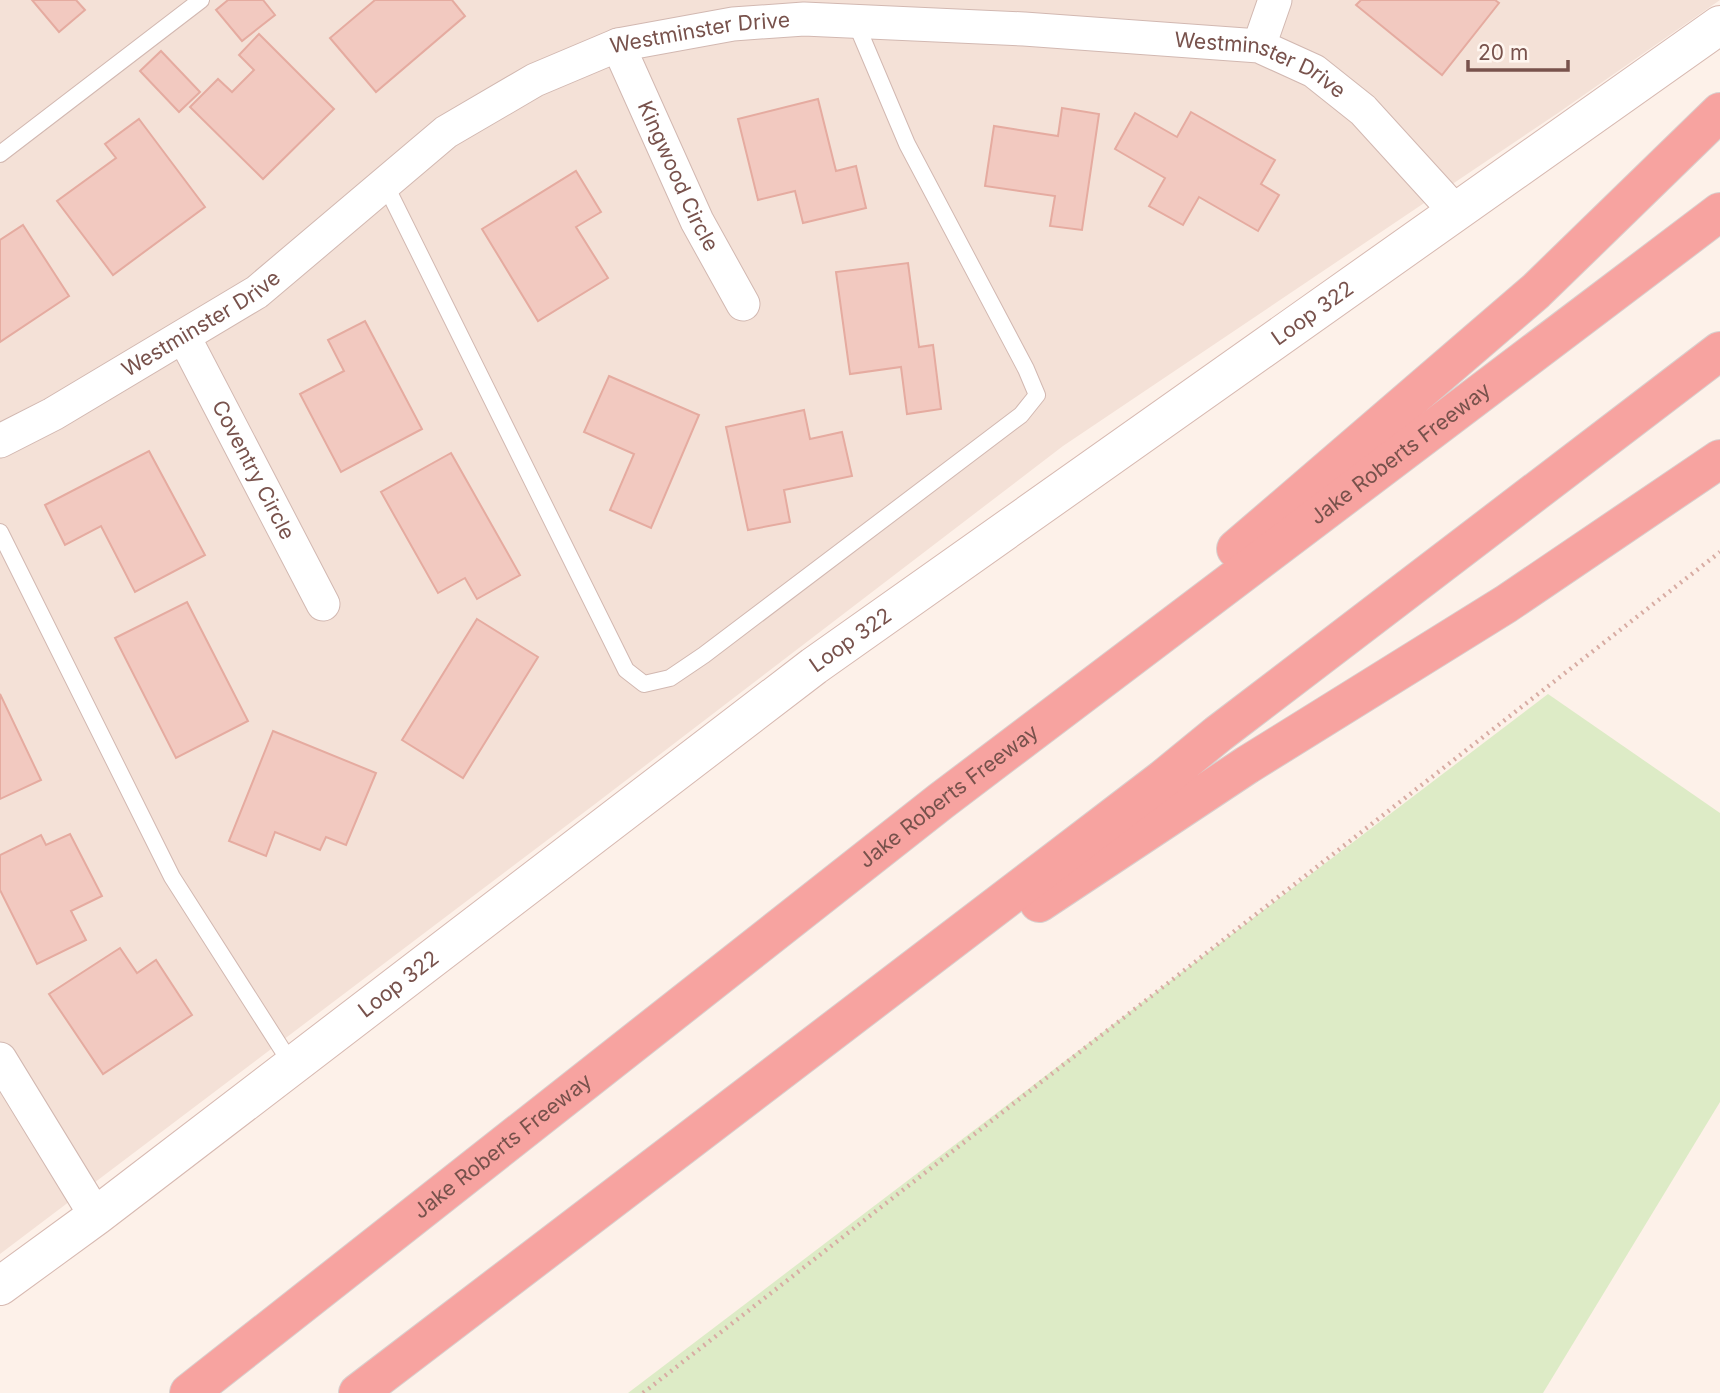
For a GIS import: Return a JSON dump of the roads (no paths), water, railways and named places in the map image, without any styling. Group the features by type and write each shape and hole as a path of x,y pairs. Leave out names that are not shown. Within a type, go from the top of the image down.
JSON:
{"highway":[{"path":"941,802 1536,291 1720,112"},
{"name":"Jake Roberts Freeway","path":"189,1393 941,802 1720,212"},
{"path":"358,1393 1720,351"},
{"path":"743,1100 1247,765 1506,604 1720,459"}],"main road":[{"name":"Loop 322","path":"0,1286 96,1216 814,666 1720,25"}],"street":[{"path":"1259,46 1275,0"},
{"name":"Westminster Drive","path":"0,441 53,414 257,292 446,132 535,80 618,45 733,24 804,19 855,21 1024,29 1259,46 1314,71 1363,110 1455,211"},
{"name":"Kingwood Circle","path":"618,45 697,221 743,304"},
{"name":"Coventry Circle","path":"184,337 323,604"},
{"path":"0,1059 96,1216"}],"lane":[{"path":"0,154 201,0"},
{"path":"385,184 626,670 644,684 670,678 1021,415 1037,396 1026,369 907,144 855,21"},
{"path":"0,532 172,877 292,1065"}]}
